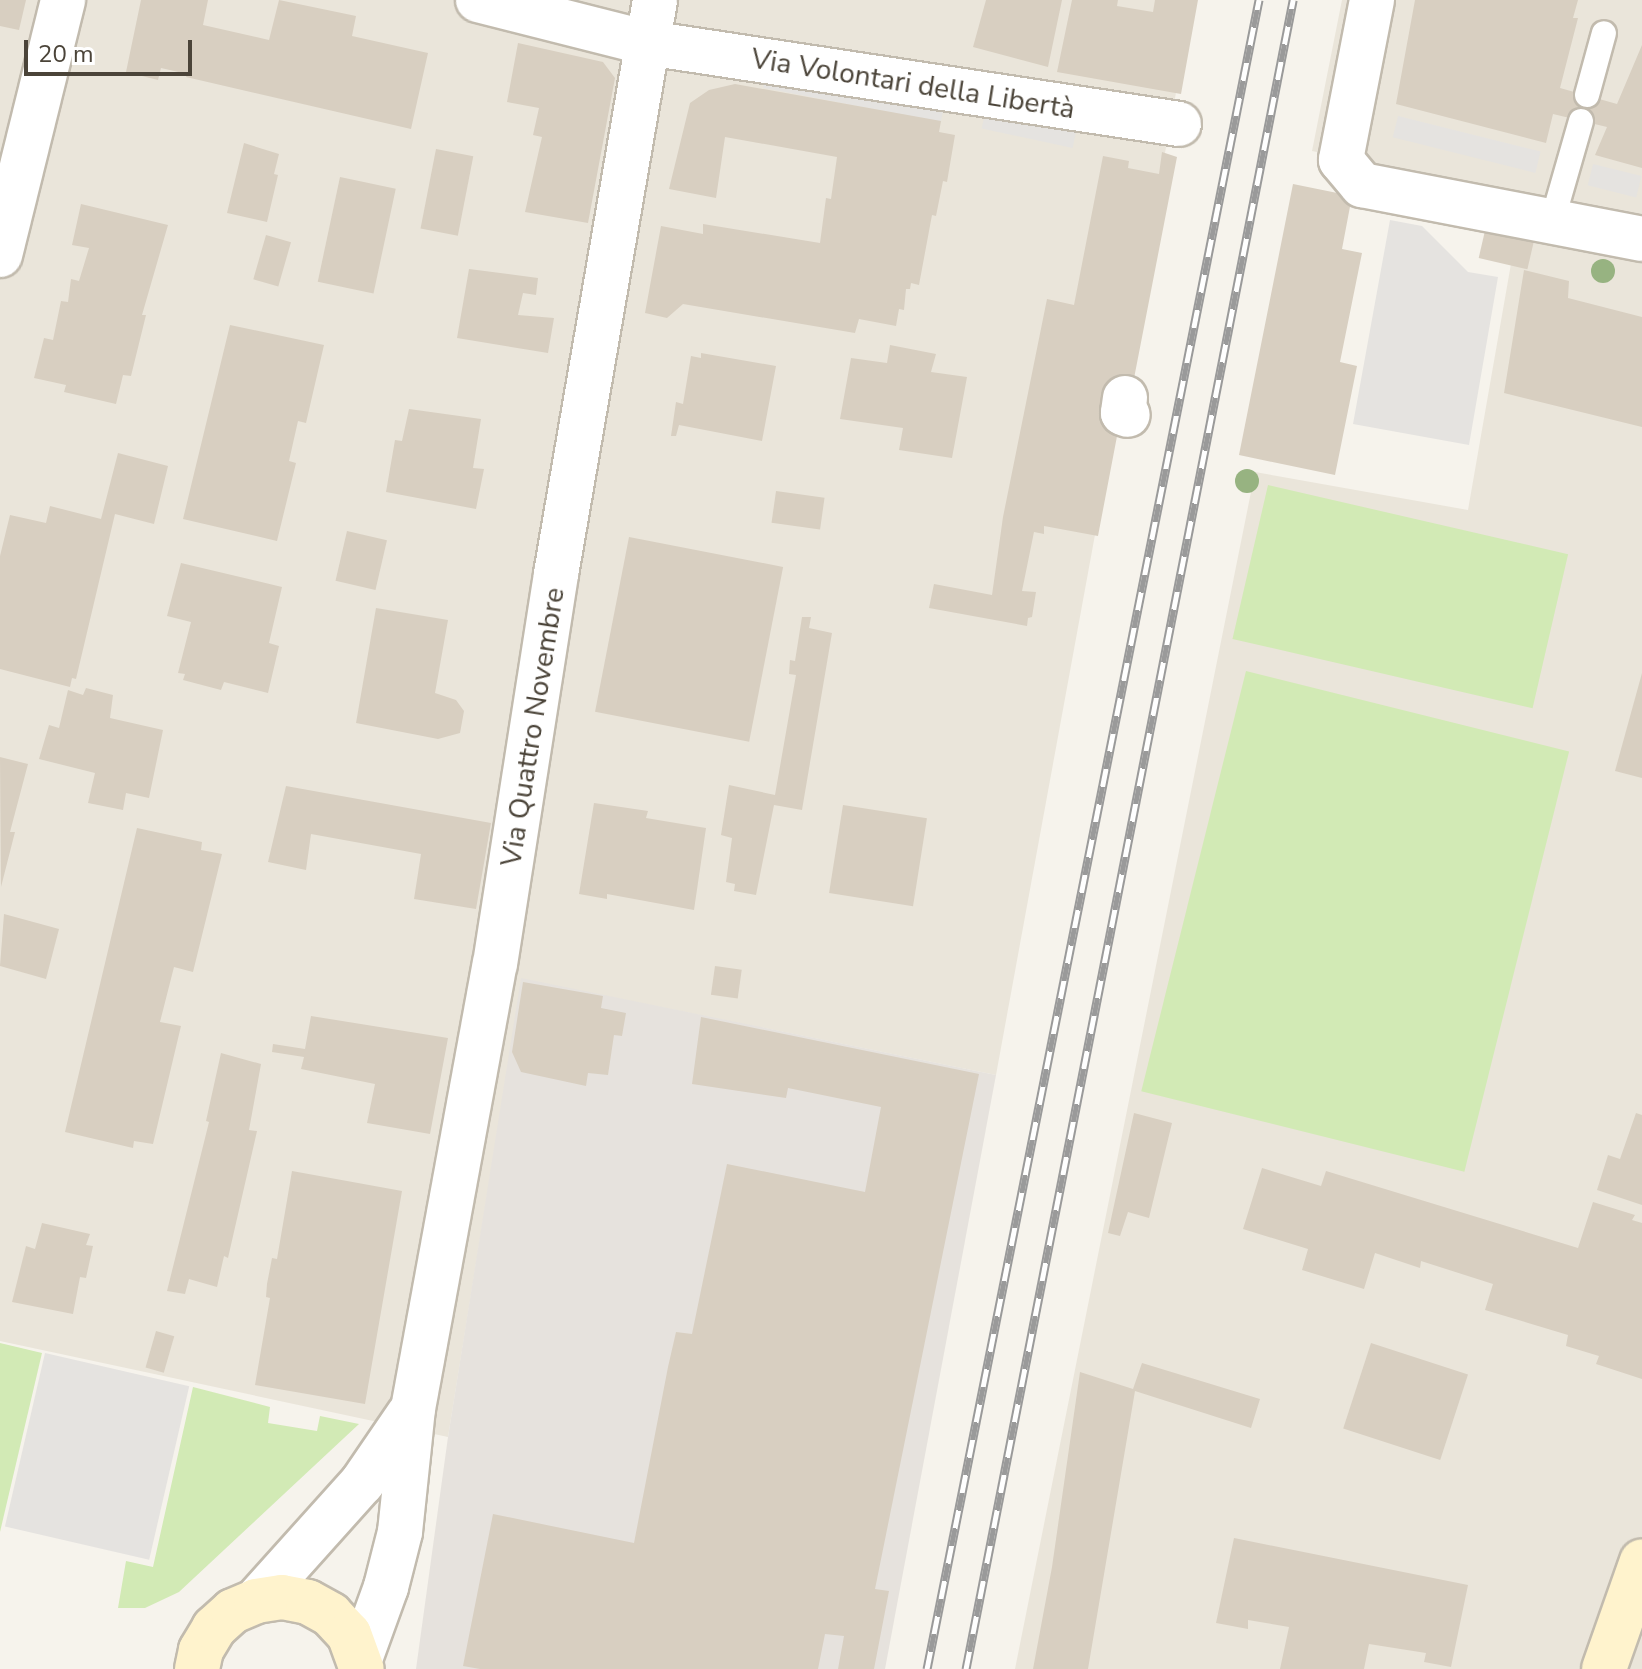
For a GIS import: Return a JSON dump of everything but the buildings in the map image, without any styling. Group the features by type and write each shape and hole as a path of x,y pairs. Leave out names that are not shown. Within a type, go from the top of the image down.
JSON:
{"street":[{"path":"0,255 63,0"},
{"name":"Via Volontari della Libertà","path":"478,0 648,43 1179,124"},
{"name":"Via Quattro Novembre","path":"361,1664 400,1532 413,1409 495,964 556,574 655,0"},
{"path":"1372,0 1341,160 1362,185 1642,239"},
{"name":"Via Quattro Novembre","path":"256,1601 362,1483 413,1409"},
{"path":"1604,1669 1642,1561"},
{"path":"197,1669 201,1650 214,1628 233,1611 256,1601 282,1597 308,1602 331,1615 349,1634 361,1664"}],"lane":[{"path":"1587,95 1604,33"},
{"path":"1552,222 1581,121"}],"shaded area":[{"path":"0,0 1193,0 996,1075 522,979 448,1437 0,1341"},
{"path":"1342,0 1642,0 1642,1669 1015,1669 1255,472 1468,510 1523,195 1312,151"},
{"path":"767,68 945,103 941,122 763,88"},
{"path":"986,108 1077,127 1073,148 982,129"},
{"path":"1398,116 1541,152 1535,173 1393,137"},
{"path":"1593,164 1642,176 1636,197 1588,185"},
{"path":"1390,220 1422,226 1468,272 1498,277 1469,445 1353,424"},
{"path":"521,978 996,1075 885,1669 416,1669 448,1437"},
{"path":"45,1353 189,1386 149,1560 5,1526"}],"green space":[{"path":"1268,485 1568,554 1533,708 1232,639"},
{"path":"1246,671 1569,752 1464,1172 1141,1091"},
{"path":"0,1343 42,1353 0,1532"},
{"path":"193,1387 270,1407 268,1423 317,1431 320,1416 359,1424 179,1592 145,1608 118,1608 126,1561 153,1567"}],"railway":[{"path":"927,1669 1259,0"},
{"path":"966,1669 1293,0"}]}
